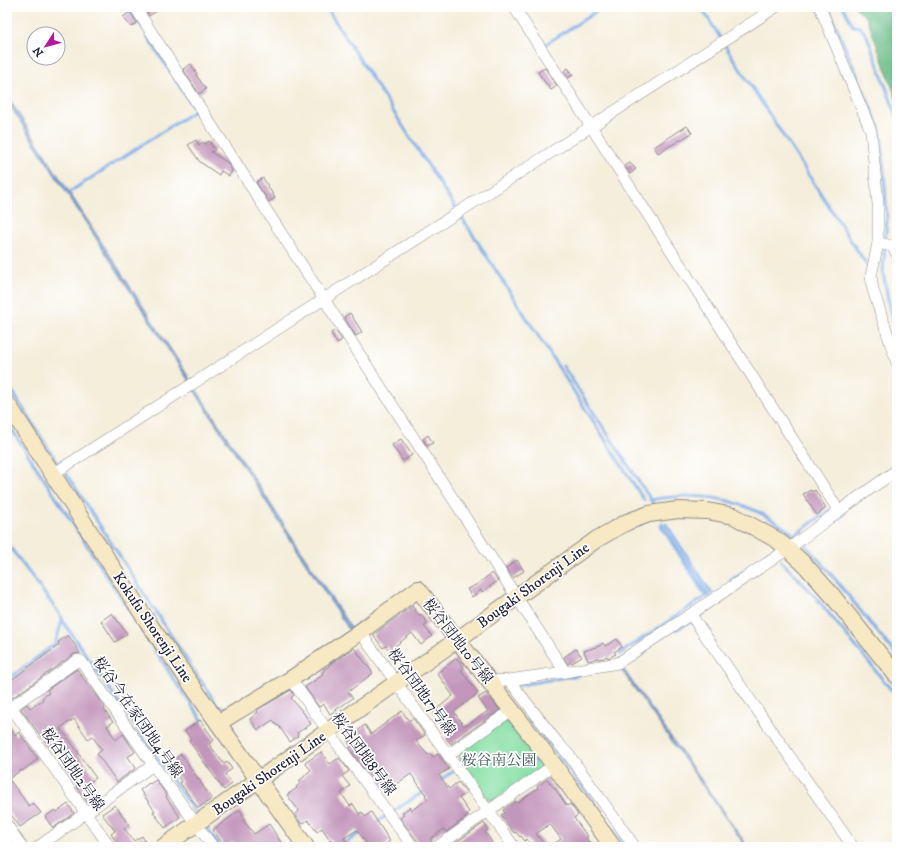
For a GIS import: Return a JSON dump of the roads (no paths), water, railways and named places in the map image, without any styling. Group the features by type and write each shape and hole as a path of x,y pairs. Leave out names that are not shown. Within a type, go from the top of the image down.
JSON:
{"main road":[{"name":"Kokufu Shorenji Line","path":"7,403 148,621 306,847"},
{"name":"Bougaki Shorenji Line","path":"163,847 397,683 597,539 627,522 649,514 678,510 707,511 734,516 776,540 805,565 831,594 897,676"},
{"name":"桜谷団地10号線","path":"218,723 291,679 418,590 554,765 613,847"}],"street":[{"path":"135,7 565,672"},
{"path":"514,7 839,511"},
{"path":"53,474 776,7"},
{"path":"820,7 871,131 878,204 878,242 871,276 873,290 897,363"},
{"path":"878,242 892,246 897,254"},
{"path":"489,681 509,680 618,663 788,549 897,470"},
{"path":"691,615 853,847"},
{"name":"桜谷団地17号線","path":"360,632 489,810 514,847"},
{"name":"桜谷今在家団地4号線","path":"9,709 78,660 82,662 153,765 213,847"},
{"name":"桜谷団地8号線","path":"291,679 412,847"},
{"path":"509,680 557,742 570,755 635,847"},
{"name":"桜谷団地2号線","path":"9,709 110,847"},
{"path":"448,755 512,710"},
{"path":"38,847 153,765"},
{"path":"437,847 554,765"},
{"path":"7,826 22,847"}],"water":[{"path":"7,96 351,628 408,589 349,630 7,101"},
{"path":"622,667 748,847 746,847 620,668"}],"waterway":[{"path":"128,7 143,29"},
{"path":"326,7 644,500"},
{"path":"543,46 603,7"},
{"path":"701,7 721,39"},
{"path":"828,7 879,127 882,142 887,218 883,272 890,310 897,332"},
{"path":"843,7 853,26 860,27 867,36 897,117"},
{"path":"146,34 195,110"},
{"path":"724,44 869,267"},
{"path":"71,191 196,110"},
{"path":"563,366 653,503"},
{"path":"7,383 59,465"},
{"path":"7,422 173,678 202,720"},
{"path":"891,467 897,463"},
{"path":"66,473 218,706 230,709"},
{"path":"650,500 683,496 715,498 746,506 761,513 794,535"},
{"path":"792,537 830,510"},
{"path":"806,543 845,514"},
{"path":"662,524 709,596"},
{"path":"666,524 712,594"},
{"path":"661,526 705,595"},
{"path":"806,542 806,546 826,568 897,656"},
{"path":"7,543 61,616 64,623 198,817"},
{"path":"730,581 773,551"},
{"path":"781,561 813,594 897,697"},
{"path":"620,654 705,597 709,596"},
{"path":"7,680 55,644 62,621"},
{"path":"676,630 690,622 692,624"},
{"path":"618,668 622,667 647,650"},
{"path":"476,652 497,677"},
{"path":"520,685 579,675"},
{"path":"528,718 590,796 626,847"},
{"path":"439,781 470,760 543,761"},
{"path":"374,824 426,790"},
{"path":"204,825 220,847"},
{"path":"339,847 363,831"}],"park label":[{"name":"桜谷南公園","path":"499,760"}]}
